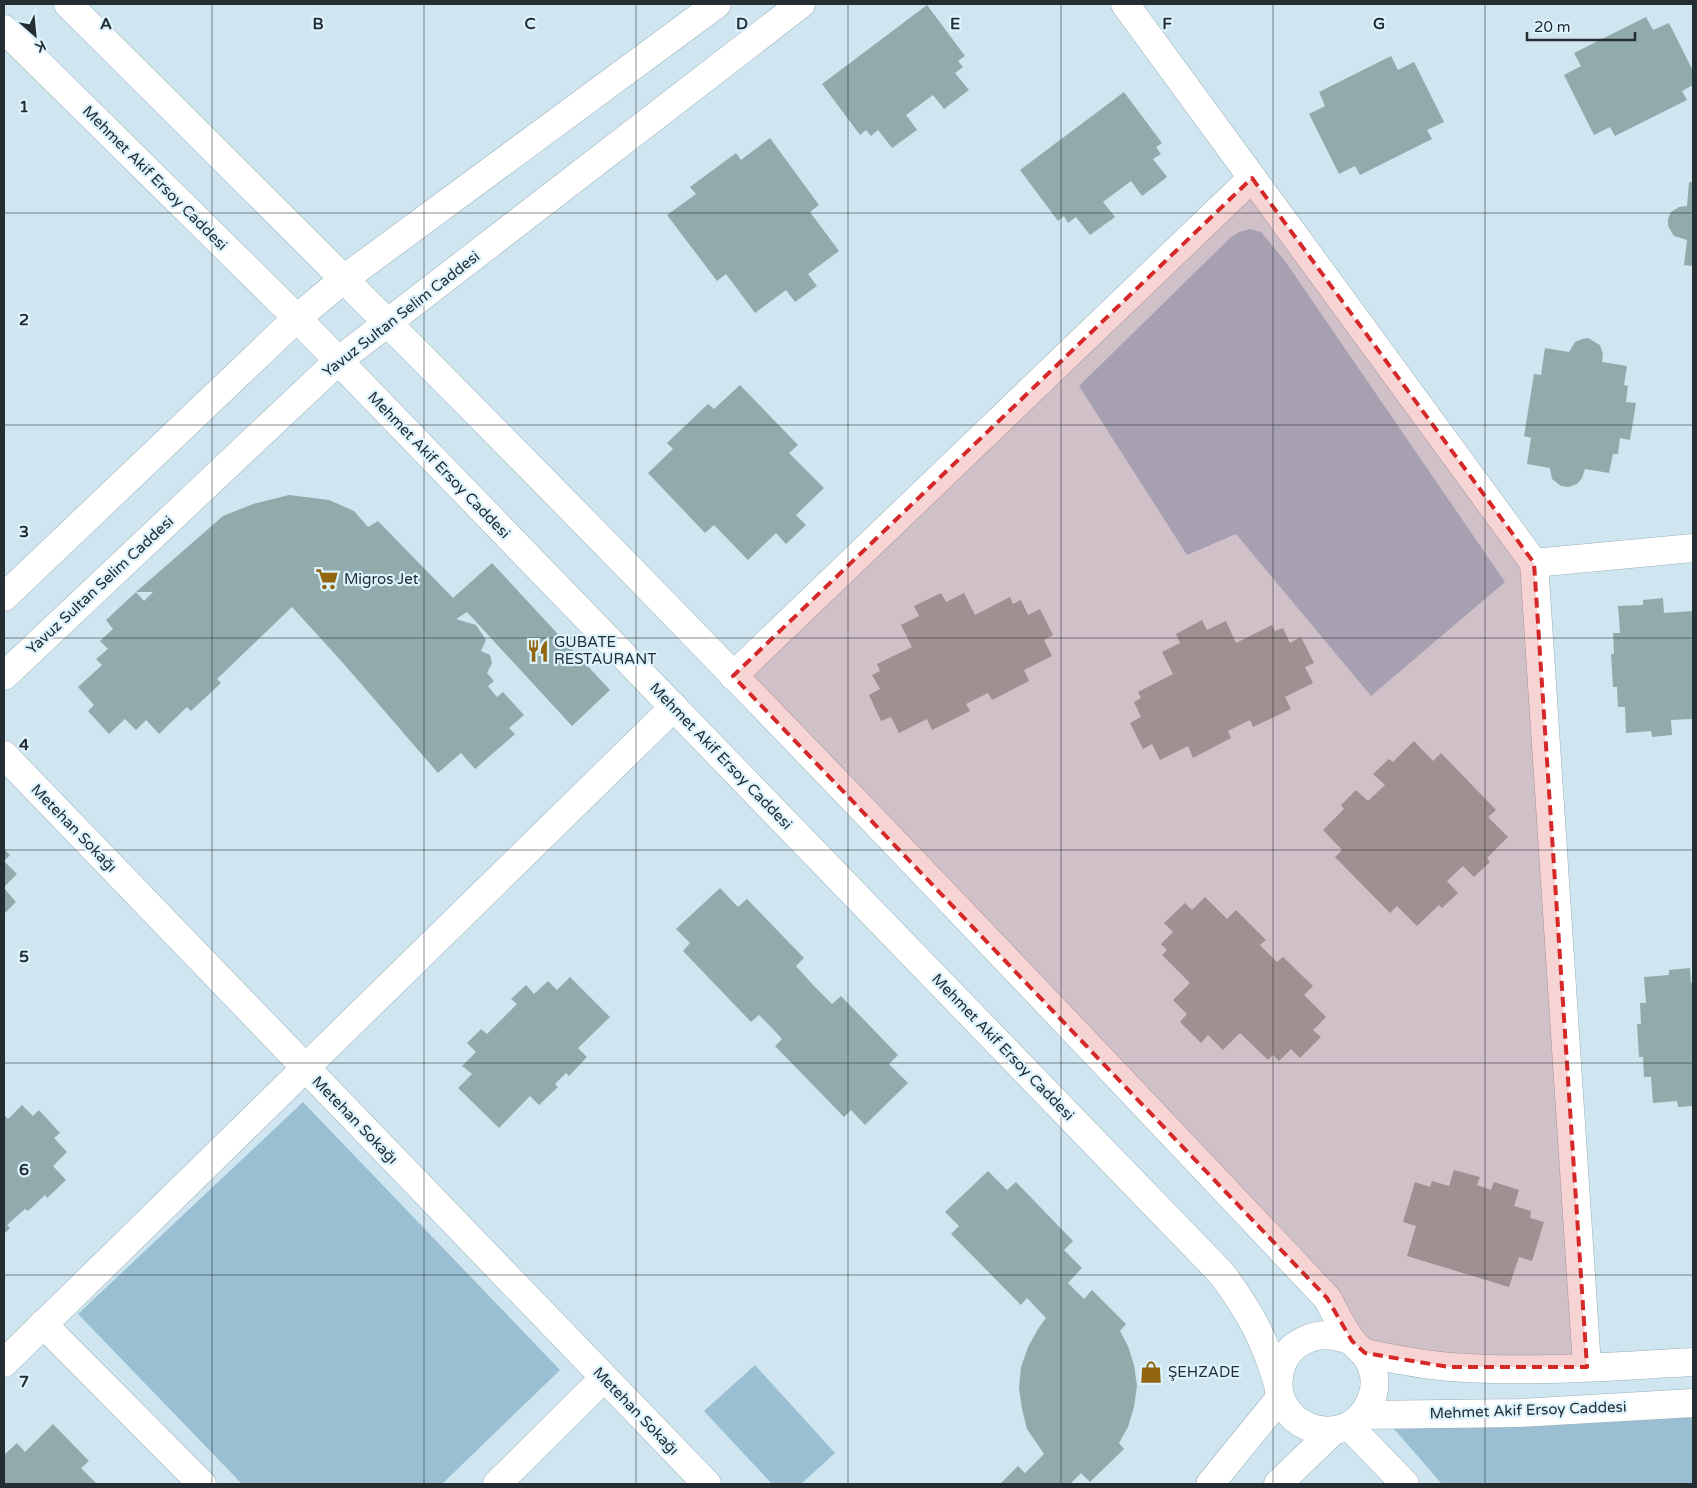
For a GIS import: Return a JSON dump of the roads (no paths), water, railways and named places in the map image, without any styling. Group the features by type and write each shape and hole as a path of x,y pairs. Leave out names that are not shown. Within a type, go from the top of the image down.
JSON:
{"street":[{"path":"68,4 344,279 646,585 971,923 1327,1298 1373,1368 1375,1384 1372,1401 1278,1484"},
{"path":"4,597 297,318 344,279 717,4"},
{"name":"Yavuz Sultan Selim Caddesi","path":"4,676 338,361 801,4"},
{"path":"1125,4 1534,564 1587,1367"},
{"name":"Mehmet Akif Ersoy Caddesi","path":"4,29 297,318 1222,1274 1245,1304 1258,1329 1269,1354 1279,1389"},
{"path":"733,676 1252,178"},
{"path":"1534,564 1693,548"},
{"path":"4,1363 304,1067 674,707"},
{"name":"Metehan Sokağı","path":"4,755 707,1484"},
{"path":"43,1324 202,1484"},
{"path":"1348,1424 1316,1430 1300,1424 1288,1412 1279,1389 1281,1365 1290,1350 1304,1340 1320,1335 1337,1335 1358,1347 1406,1361 1449,1367 1500,1370 1693,1362"},
{"path":"497,1484 604,1378"},
{"path":"1210,1484 1279,1389"},
{"name":"Mehmet Akif Ersoy Caddesi","path":"1348,1424 1693,1403"},
{"path":"1348,1424 1405,1484"}],"place":[{"name":"Migros Jet","path":"327,579"},
{"name":"GUBATE RESTAURANT","path":"538,651"},
{"name":"ŞEHZADE","path":"1151,1372"}]}
